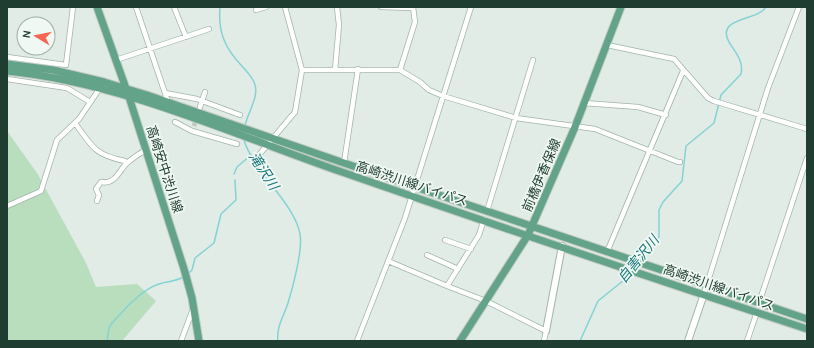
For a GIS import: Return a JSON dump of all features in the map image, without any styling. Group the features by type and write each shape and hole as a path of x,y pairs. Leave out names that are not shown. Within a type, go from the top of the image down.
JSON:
{"main road":[{"name":"高崎安中渋川線","path":"97,7 129,97 184,270 194,306 199,341"},
{"name":"前橋伊香保線","path":"460,341 528,235 575,127 621,7"},
{"name":"高崎渋川線バイパス","path":"7,64 53,70 126,89 168,102 414,187 807,319"},
{"name":"高崎渋川線バイパス","path":"7,71 52,78 100,88 129,97 412,196 484,219 806,329"}],"street":[{"path":"7,57 66,65 73,7"},
{"path":"136,7 168,102"},
{"path":"174,7 186,37"},
{"path":"256,10 266,7"},
{"path":"258,156 295,112 302,70 285,7"},
{"path":"335,70 339,26 337,7"},
{"path":"380,7 413,8 415,22 400,70"},
{"path":"356,341 412,196 471,7"},
{"path":"688,341 760,114 799,7"},
{"path":"116,60 209,29"},
{"path":"607,45 671,58 708,98 807,129"},
{"path":"487,211 533,60"},
{"path":"344,163 358,69"},
{"path":"302,70 400,70 420,82 429,90 443,96 516,118 608,133 650,152 680,162"},
{"path":"607,252 666,115 683,71"},
{"path":"7,79 68,88 90,102"},
{"path":"7,206 41,191 55,145 61,136 75,123 100,88"},
{"path":"200,107 205,92"},
{"path":"165,93 202,101 240,115"},
{"path":"584,103 638,107 666,115"},
{"path":"175,122 237,144"},
{"path":"75,123 94,149 104,157 125,161 127,163"},
{"path":"96,201 99,195 96,189 101,182 106,183 117,177 127,163 146,150"},
{"path":"759,303 807,158"},
{"path":"447,286 479,236 484,219"},
{"path":"445,240 471,249"},
{"path":"544,341 562,246"},
{"path":"427,255 458,269"},
{"path":"388,261 486,301 546,331"},
{"path":"181,341 194,306"},
{"path":"747,341 757,312"}],"green space":[{"path":"7,131 37,173 86,263 96,287 137,284 156,301 122,341 7,341"}],"waterway":[{"name":"滝沢川","path":"220,7 221,31 226,45 251,77 255,85 256,90 254,100 245,126"},
{"name":"自害沢川","path":"637,259 659,237 659,210 663,202 682,181 686,146 714,123 721,95 741,74 742,69 740,61 726,34 728,28 739,20 755,15 766,7"},
{"name":"滝沢川","path":"244,140 256,164 290,211 297,223 300,234 301,241 297,268 288,303 279,326 278,341"},
{"path":"234,174 237,167 251,155"},
{"path":"188,274 192,270 195,258 214,243 221,214 236,200 235,180"},
{"name":"自害沢川","path":"580,341 598,301 624,280 629,273"},
{"path":"107,341 109,328 112,323 140,295 146,290 162,283 177,280 183,277"}],"tunnel":[{"path":"194,126 197,116"}]}
